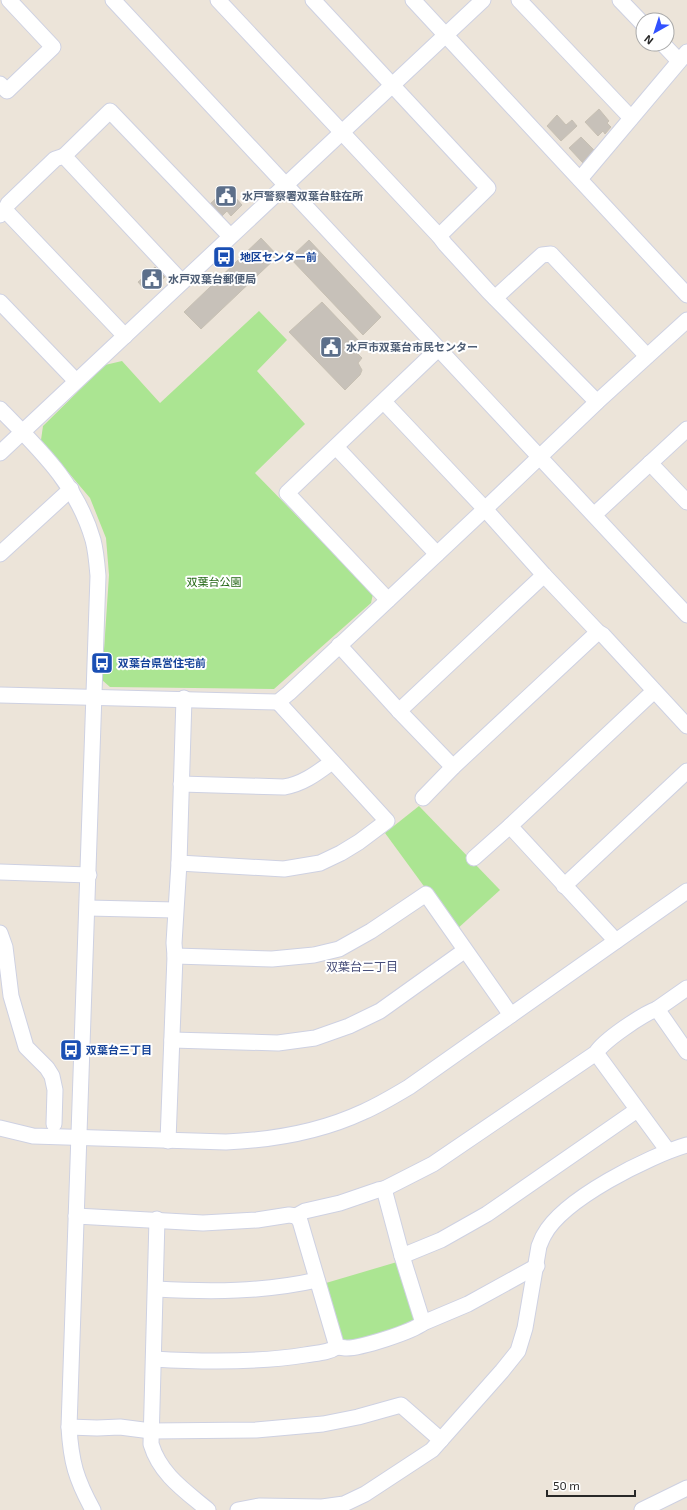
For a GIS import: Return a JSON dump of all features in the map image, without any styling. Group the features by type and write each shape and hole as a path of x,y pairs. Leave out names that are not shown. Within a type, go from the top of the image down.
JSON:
{"street":[{"path":"2,92 53,47 9,0"},
{"path":"113,0 687,615"},
{"path":"313,0 488,188 439,236"},
{"path":"413,0 580,178 687,295"},
{"path":"0,453 483,0"},
{"path":"520,0 631,118"},
{"path":"620,0 635,16"},
{"path":"224,2 495,298 597,402"},
{"path":"580,178 683,57"},
{"path":"125,336 2,213 8,204 56,159 64,156 110,111 230,236"},
{"path":"64,156 182,282"},
{"path":"495,298 542,255 551,254 647,356"},
{"path":"0,302 76,381"},
{"path":"0,695 94,698 184,698 278,702 485,509 597,402 687,320"},
{"path":"388,600 287,493 438,349"},
{"path":"384,402 485,509 544,575 598,632 603,635 687,726"},
{"path":"0,409 59,472 71,489 82,511 93,540 98,576 88,908 69,1427 70,1448 74,1471 93,1510"},
{"path":"594,515 687,429"},
{"path":"336,447 437,554"},
{"path":"650,464 687,502"},
{"path":"0,554 71,489"},
{"path":"399,711 544,575"},
{"path":"423,798 453,767 598,632"},
{"path":"339,645 399,711 453,767"},
{"path":"474,858 654,691"},
{"path":"168,1141 175,956 175,910 179,863 184,698"},
{"path":"179,863 284,869 320,863 359,842 386,821 278,702"},
{"path":"181,784 289,787 305,781 332,762"},
{"path":"564,886 687,771"},
{"path":"510,826 616,941"},
{"path":"0,872 89,875"},
{"path":"0,1128 33,1136 226,1142 252,1141 287,1136 338,1122 363,1112 408,1087 687,891"},
{"path":"175,956 272,959 314,955 339,948 371,931 426,894 464,951 511,1015"},
{"path":"88,908 175,910"},
{"path":"0,933 5,947 11,996 26,1047 47,1068 52,1076 55,1090 54,1124"},
{"path":"172,1040 278,1043 315,1038 349,1026 380,1011 464,951"},
{"path":"76,1216 203,1222 257,1220 296,1216 305,1211 340,1203 384,1189 433,1164 596,1053 600,1047 625,1029 687,988"},
{"path":"657,1009 687,1052"},
{"path":"596,1053 668,1151"},
{"path":"55,1090 81,1090"},
{"path":"402,1256 441,1240 487,1214 637,1110"},
{"path":"238,1510 259,1506 327,1508 344,1504 365,1494 432,1450 518,1351 525,1328 540,1246 544,1234 558,1217 575,1202 624,1172 668,1151 687,1145"},
{"path":"384,1189 402,1256 423,1323"},
{"path":"296,1216 300,1221 338,1346"},
{"path":"157,1220 151,1444 155,1457 163,1470 208,1510"},
{"path":"154,1359 191,1361 251,1361 294,1357 331,1351 338,1346 347,1348 383,1339 417,1328 423,1323 468,1304 537,1266"},
{"path":"156,1289 222,1292 289,1286 318,1280"},
{"path":"69,1427 120,1427 151,1431 256,1430 323,1424 401,1406 442,1440"},
{"path":"642,1510 687,1488"}],"green space":[{"name":"双葉台公園","path":"259,311 287,340 257,371 305,424 255,473 373,594 371,603 274,689 110,687 102,680 109,575 106,538 90,498 41,440 43,426 105,365 122,361 160,403"},
{"path":"419,806 500,890 456,930 385,833"},
{"path":"397,1262 416,1324 344,1345 326,1283"}],"building":[{"path":"599,109 609,121 607,123 611,127 605,134 603,131 598,136 585,122"},
{"path":"557,115 566,125 572,120 577,126 561,141 547,126"},
{"path":"581,137 596,152 583,163 569,148"},
{"name":"水戸警察署双葉台駐在所","path":"227,188 242,205 231,216 227,211 222,216 210,204"},
{"path":"261,238 278,256 201,329 184,312"},
{"path":"309,240 381,317 363,335 290,258"},
{"path":"155,267 165,277 153,287 151,284 145,290 138,282"},
{"name":"水戸市双葉台市民センター","path":"322,302 361,343 354,350 362,358 358,363 362,370 360,375 345,390 289,332"}],"place":[{"name":"水戸警察署双葉台駐在所","path":"226,196"},
{"name":"地区センター前","path":"224,257"},
{"name":"水戸双葉台郵便局","path":"152,279"},
{"name":"水戸市双葉台市民センター","path":"331,347"},
{"name":"双葉台県営住宅前","path":"102,663"},
{"name":"双葉台三丁目","path":"71,1050"}],"district":[{"name":"双葉台二丁目","path":"362,967"}]}
